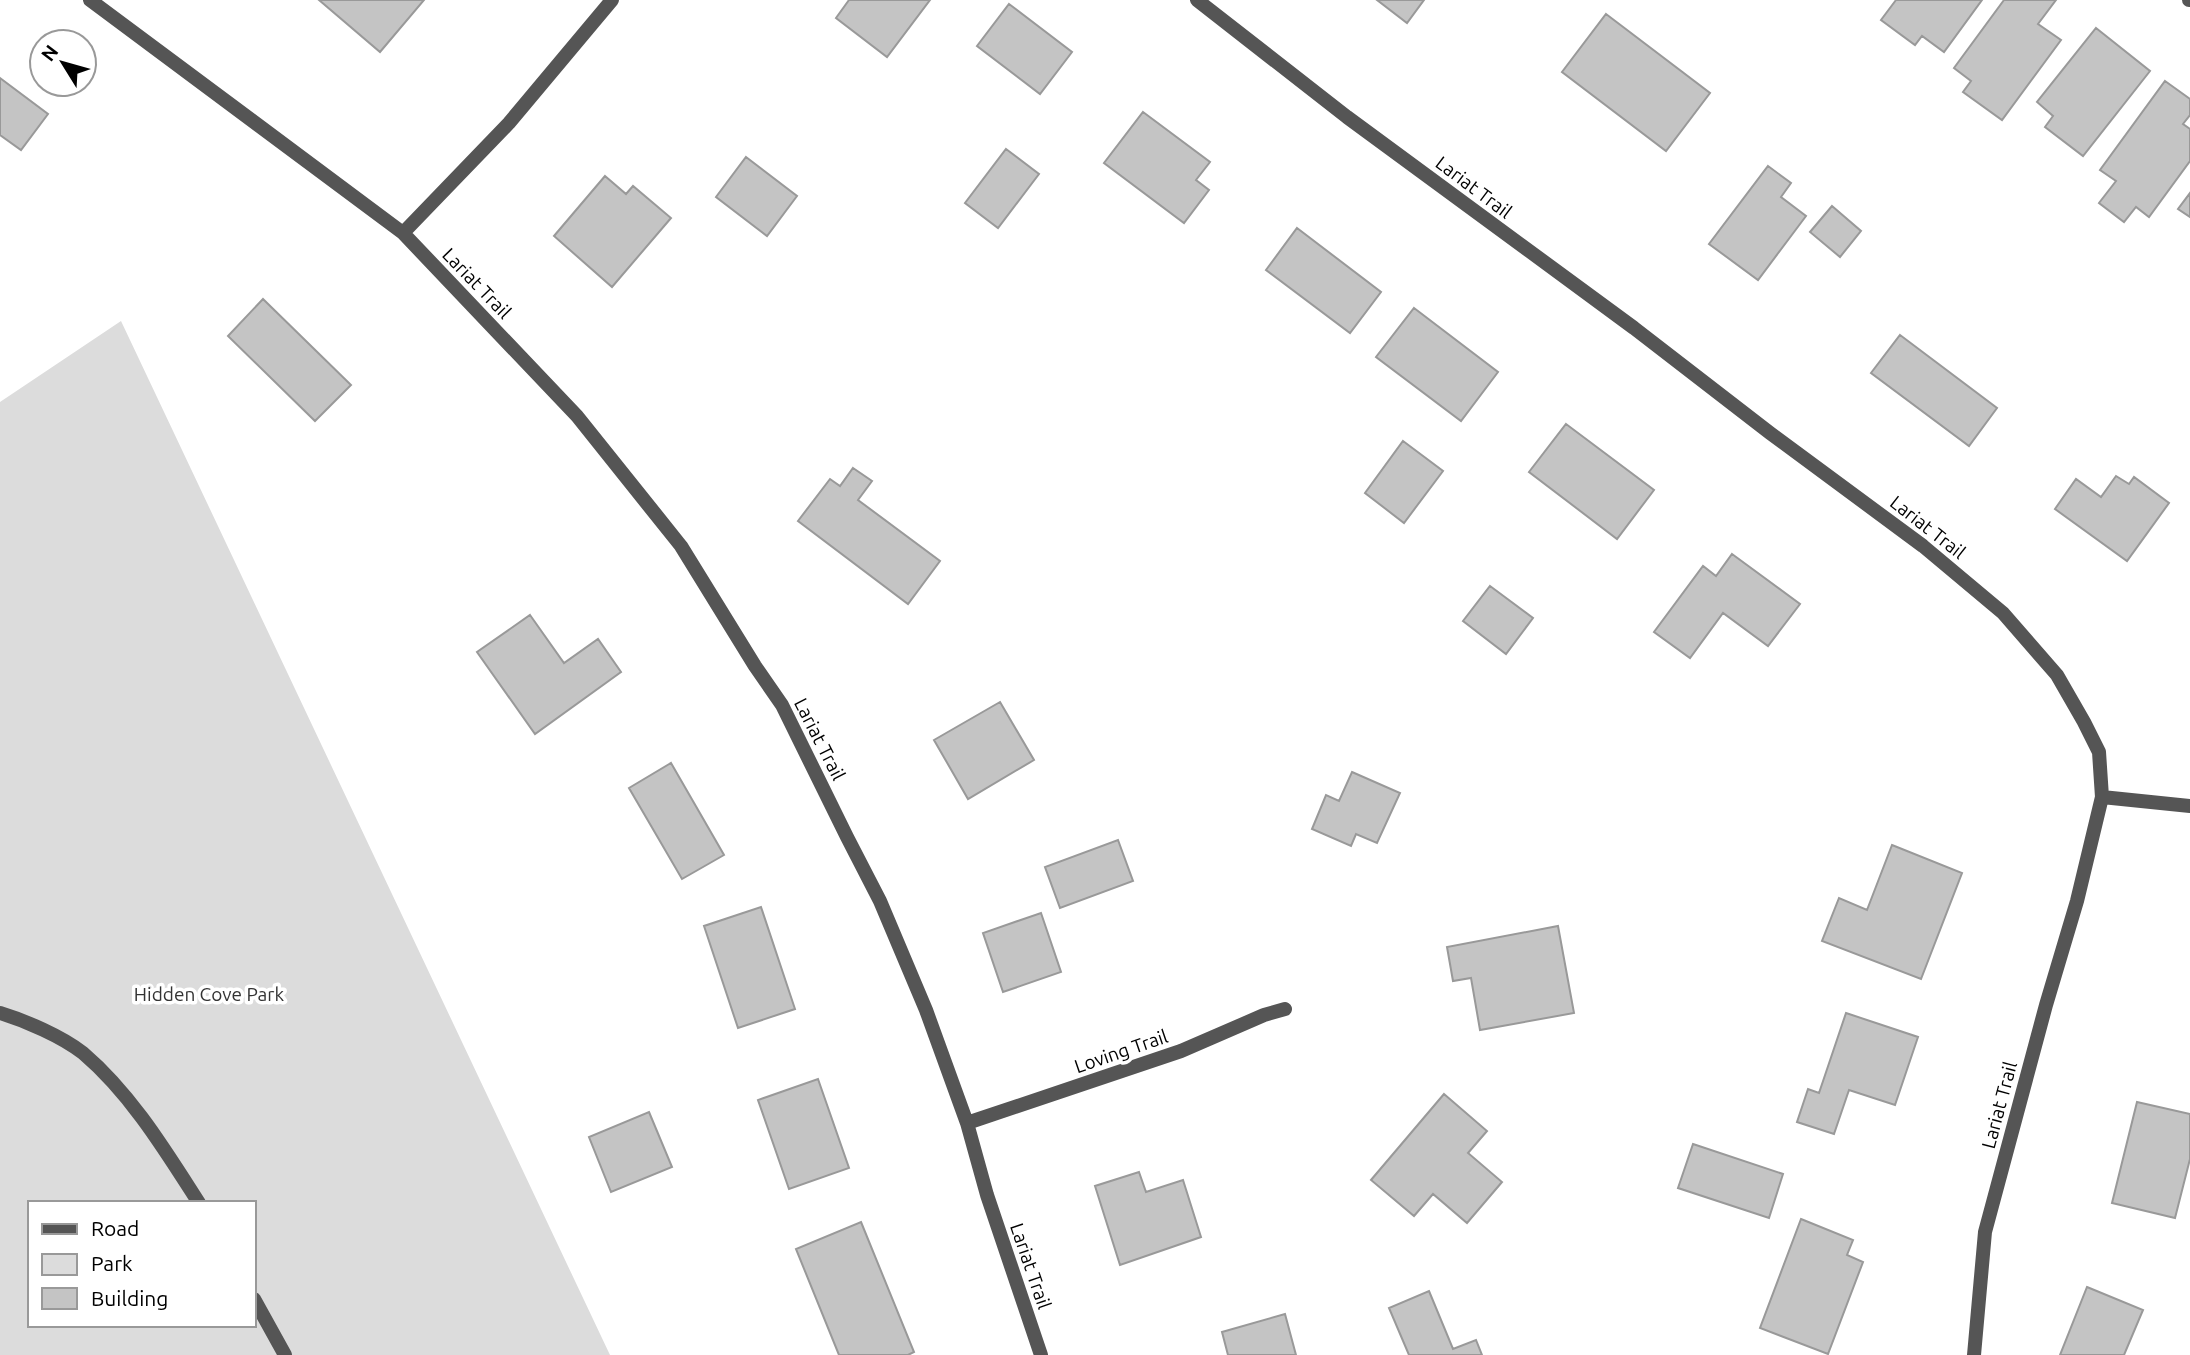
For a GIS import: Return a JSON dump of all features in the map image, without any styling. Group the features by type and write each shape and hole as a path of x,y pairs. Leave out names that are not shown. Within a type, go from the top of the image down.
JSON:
{"street":[{"name":"Lariat Trail","path":"90,0 403,233 586,426 681,546 782,705 880,901 926,1010 967,1123 987,1195 1041,1355"},
{"path":"403,233 509,123 612,0"},
{"name":"Lariat Trail","path":"1197,0 1347,117 1634,328 1923,546 1994,605 2057,675 2084,722 2099,752 2102,797 2077,901 1985,1232 1974,1355"},
{"path":"2102,797 2190,806"},
{"name":"Loving Trail","path":"967,1123 1181,1051 1285,1009"},
{"path":"0,1013 28,1022 81,1052 117,1087 154,1135 198,1201"},
{"path":"256,1303 285,1355"}],"green space":[{"name":"Hidden Cove Park","path":"121,321 610,1355 0,1355 0,402"}],"building":[{"path":"319,0 424,0 380,52"},
{"path":"849,0 930,0 887,57 836,18"},
{"path":"1377,0 1424,0 1407,23"},
{"path":"1896,0 1982,0 1944,52 1922,36 1915,45 1881,20"},
{"path":"2004,0 2056,0 2038,24 2061,40 2002,120 1963,92 1971,81 1954,68"},
{"path":"1009,4 1072,52 1040,94 977,46"},
{"path":"1606,14 1710,93 1666,151 1562,72"},
{"path":"2096,28 2150,71 2083,156 2045,127 2053,116 2037,102"},
{"path":"0,78 48,114 21,150 0,135"},
{"path":"2165,81 2190,99 2190,115 2183,124 2190,129 2190,161 2149,217 2136,207 2124,222 2099,203 2116,181 2100,170"},
{"path":"1143,112 1210,162 1196,180 1209,190 1184,223 1104,163"},
{"path":"1006,149 1039,174 998,228 965,203"},
{"path":"746,157 797,196 767,236 716,197"},
{"path":"1768,166 1791,183 1781,197 1806,216 1758,280 1709,244"},
{"path":"605,176 626,194 633,186 671,218 612,287 554,236"},
{"path":"2190,193 2190,217 2178,209"},
{"path":"1832,206 1861,231 1840,257 1810,232"},
{"path":"1297,228 1381,292 1350,333 1266,270"},
{"path":"263,299 351,385 315,421 228,336"},
{"path":"1414,308 1498,372 1461,421 1376,357"},
{"path":"1900,335 1997,408 1969,446 1871,373"},
{"path":"1566,424 1654,490 1617,539 1529,472"},
{"path":"1403,441 1443,471 1404,523 1365,493"},
{"path":"853,468 872,481 858,500 940,561 908,604 798,521 830,479 840,486"},
{"path":"2116,476 2129,484 2134,477 2169,503 2127,561 2055,509 2076,479 2101,497"},
{"path":"1732,554 1800,604 1768,646 1723,613 1690,658 1654,632 1703,566 1716,576"},
{"path":"1490,586 1533,618 1506,654 1463,621"},
{"path":"530,615 564,663 598,639 621,672 535,734 477,652"},
{"path":"1000,702 1034,760 968,799 934,740"},
{"path":"671,763 724,855 682,879 629,788"},
{"path":"1352,772 1400,793 1377,843 1356,834 1351,846 1312,829 1326,795 1339,801"},
{"path":"1118,840 1133,881 1060,908 1045,867"},
{"path":"1892,845 1962,873 1921,979 1822,941 1839,898 1867,910"},
{"path":"761,907 795,1009 738,1028 704,926"},
{"path":"1041,913 1061,972 1003,992 983,933"},
{"path":"1558,926 1574,1013 1480,1030 1471,978 1453,981 1447,947"},
{"path":"1846,1013 1918,1037 1895,1105 1849,1090 1834,1134 1797,1122 1808,1089 1819,1093"},
{"path":"818,1079 849,1168 789,1189 758,1100"},
{"path":"1444,1094 1487,1131 1468,1153 1502,1182 1467,1223 1433,1194 1414,1216 1371,1180"},
{"path":"2137,1102 2190,1114 2190,1159 2175,1218 2112,1203"},
{"path":"649,1112 672,1167 611,1192 589,1137"},
{"path":"1693,1144 1783,1174 1769,1218 1678,1188"},
{"path":"1139,1172 1146,1192 1183,1180 1201,1237 1120,1265 1095,1186"},
{"path":"1801,1219 1853,1240 1847,1255 1863,1262 1828,1354 1760,1328"},
{"path":"861,1222 914,1352 908,1355 839,1355 796,1249"},
{"path":"2087,1287 2143,1310 2124,1355 2060,1355"},
{"path":"1429,1291 1453,1349 1476,1340 1482,1355 1409,1355 1389,1308"},
{"path":"1285,1314 1296,1355 1228,1355 1222,1332"}]}
